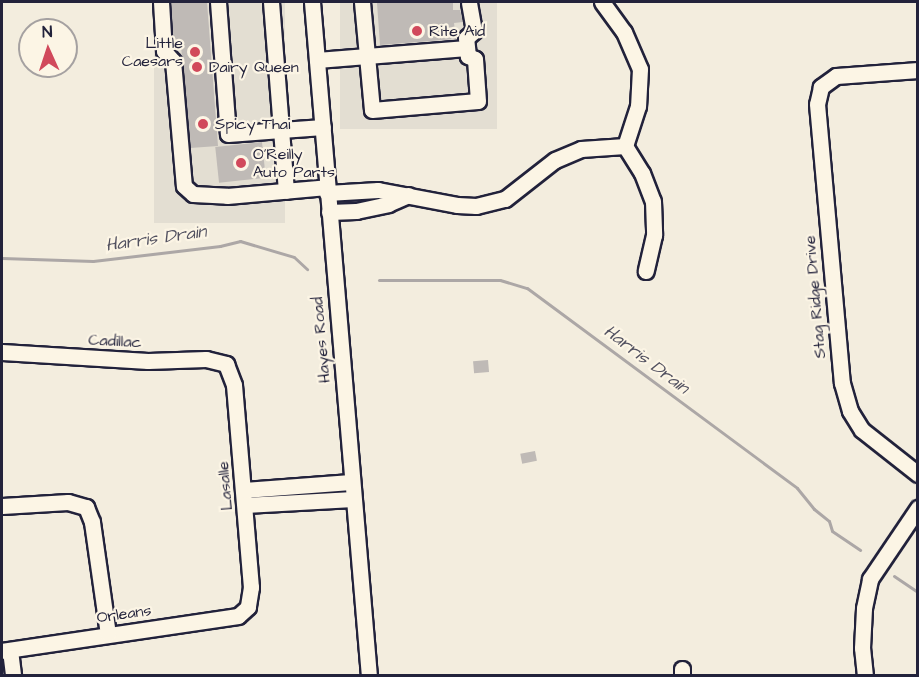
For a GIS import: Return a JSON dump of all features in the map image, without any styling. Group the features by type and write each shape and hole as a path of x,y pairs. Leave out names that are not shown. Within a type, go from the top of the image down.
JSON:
{"street":[{"path":"161,2 164,51 173,61 184,186 193,194 215,196 286,191 378,190 457,205 476,206 505,199 555,160 581,149 625,146"},
{"path":"218,2 228,134 323,127"},
{"path":"271,2 286,191"},
{"name":"Hayes Road","path":"312,2 352,499 369,675"},
{"path":"362,2 372,110 478,101 475,59 468,56 466,38 474,31 470,2"},
{"path":"602,2 624,32 640,69 638,106 625,146"},
{"path":"317,60 467,48"},
{"name":"Stag Ridge Drive","path":"918,70 837,76 820,87 817,104 842,383 850,411 862,430 918,474"},
{"path":"625,146 642,173 652,201 654,234 646,270"},
{"path":"329,212 388,204 408,195"},
{"name":"Cadillac","path":"2,352 148,361 206,359 226,364"},
{"name":"Lasalle","path":"226,364 234,385 244,490 251,587 248,607"},
{"path":"244,490 351,482"},
{"path":"245,505 352,499"},
{"path":"2,506 68,502 86,507 92,522 108,634"},
{"path":"866,675 862,648 864,608 870,579 918,508"},
{"name":"Orleans","path":"6,651 230,617 242,614 248,607"},
{"path":"6,651 13,675"}],"shaded area":[{"path":"154,2 285,2 285,223 154,223"},
{"path":"340,2 497,2 497,129 340,129"}],"building":[{"path":"171,2 207,2 218,146 190,148 181,46 174,47"},
{"name":"Rite Aid","path":"453,2 453,10 460,10 463,22 454,23 456,39 380,45 377,3"},
{"name":"O'Reilly Auto Parts","path":"262,142 266,178 219,183 215,147"},
{"path":"488,360 489,372 474,373 473,361"},
{"path":"535,451 537,461 522,464 520,454"}],"waterway":[{"name":"Harris Drain","path":"2,258 93,261 220,246 240,241 294,257 307,269"},
{"name":"Harris Drain","path":"379,280 500,280 527,288 797,488 814,509 829,521 832,531 860,550"},
{"name":"Harris Drain","path":"894,576 918,592"}],"place":[{"name":"Rite Aid","path":"417,31"},
{"name":"Little Caesars","path":"195,52"},
{"name":"Dairy Queen","path":"197,67"},
{"name":"Spicy Thai","path":"203,124"},
{"name":"O'Reilly Auto Parts","path":"241,163"}]}
